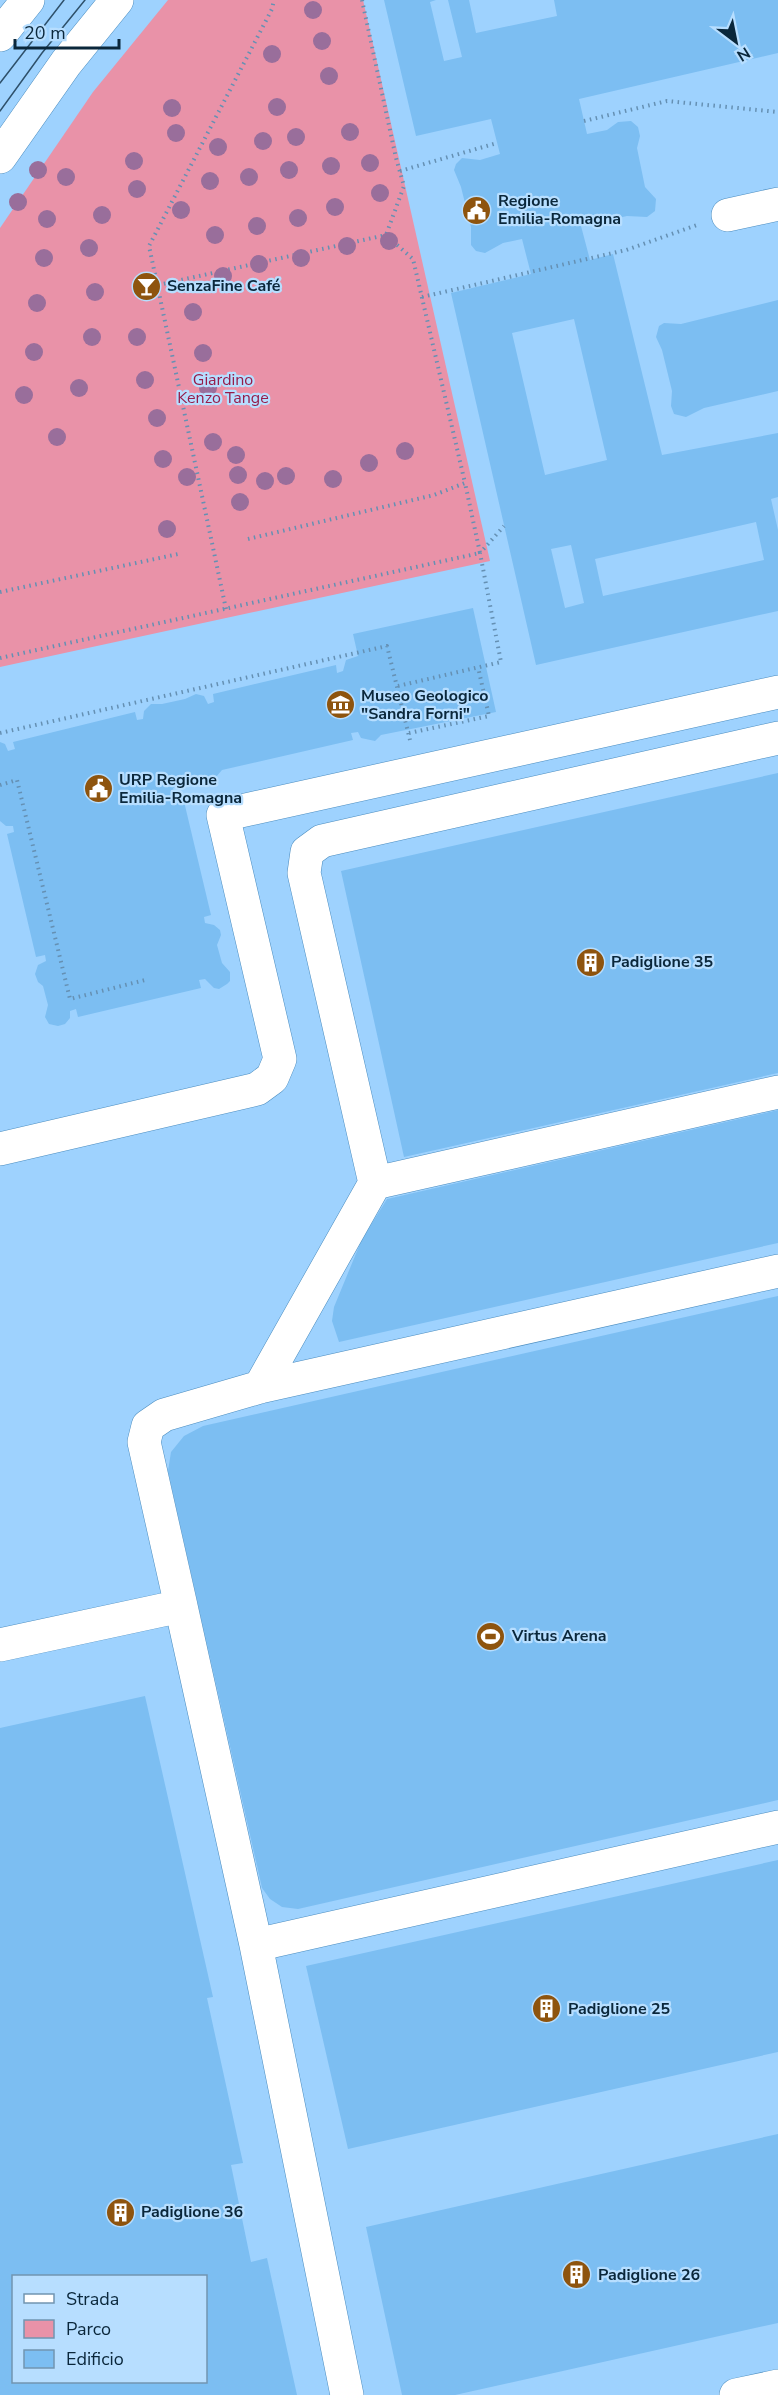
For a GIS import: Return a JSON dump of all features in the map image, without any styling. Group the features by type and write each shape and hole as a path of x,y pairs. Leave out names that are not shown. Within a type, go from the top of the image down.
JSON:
{"main road":[{"path":"0,35 28,0"},
{"path":"0,157 66,63 117,0"},
{"path":"728,215 778,204"},
{"path":"0,1149 257,1089 272,1078 280,1059 223,815 778,692"},
{"path":"260,1387 375,1183 304,873 307,852 322,842 778,738"},
{"path":"375,1183 778,1092"},
{"path":"347,2395 256,1946 144,1442 148,1426 164,1415 260,1387 778,1271"},
{"path":"0,1645 181,1606"},
{"path":"256,1946 778,1827"},
{"path":"736,2395 778,2386"}],"path":[{"path":"226,609 150,246 267,20 274,0"},
{"path":"362,0 404,186 386,235"},
{"path":"584,121 667,102 778,112"},
{"path":"400,171 497,143"},
{"path":"422,297 626,250 728,215"},
{"path":"158,285 386,235"},
{"path":"386,235 413,259 465,483 501,662 398,686"},
{"path":"248,539 434,495 465,483"},
{"path":"0,658 480,553 504,526"},
{"path":"0,592 178,554"},
{"path":"0,733 387,646 411,747"},
{"path":"409,734 489,716 478,667"},
{"path":"0,785 17,780 70,999 145,980"}],"green space":[{"name":"Giardino Kenzo Tange","path":"168,0 363,0 490,561 0,667 0,228 93,92"}],"building":[{"path":"384,0 436,0 430,2 444,61 462,57 448,0 469,0 476,33 557,16 554,0 778,0 778,53 579,99 587,134 607,130 618,122 631,121 638,127 640,136 637,148 645,187 656,199 655,211 647,217 627,216 581,226 590,260 613,254 662,455 778,433 778,497 771,499 778,530 778,611 536,665 451,293 531,274 522,239 503,243 485,253 476,251 471,245 471,227 461,187 454,170 462,158 480,160 500,154 491,119 416,136","holes":["574,319 607,460 545,475 512,333","756,522 764,560 603,596 595,559","571,545 584,603 565,608 551,549"]},
{"path":"778,300 778,391 704,408 686,417 674,414 671,406 672,391 662,350 656,337 659,326 664,323 681,324"},
{"path":"473,608 496,712 381,735 375,741 361,738 358,732 351,733 353,740 222,770 212,779 201,776 182,780 173,788 175,795 182,793 211,915 204,917 205,923 214,925 220,930 221,935 217,945 222,963 230,972 230,981 227,984 219,989 214,988 205,979 199,980 201,988 78,1017 76,1009 70,1011 70,1018 65,1024 58,1026 49,1024 45,1017 48,1005 43,986 38,982 35,974 38,965 46,961 45,955 36,957 7,834 14,832 13,826 6,826 0,821 0,742 5,744 8,751 15,749 13,742 135,712 137,720 143,719 144,711 151,704 185,699 196,694 204,696 208,704 214,702 213,694 336,665 337,673 343,671 346,660 358,656 353,634"},
{"name":"Padiglione 35","path":"778,773 778,1073 404,1157 341,871"},
{"path":"778,1110 778,1243 339,1342 332,1321 334,1307 362,1239 387,1199"},
{"name":"Virtus Arena","path":"778,1296 778,1800 298,1909 282,1907 270,1899 262,1888 168,1471 171,1452 184,1436 203,1426"},
{"path":"145,1696 213,1997 207,1998 243,2163 231,2165 251,2262 267,2258 297,2395 0,2395 0,1728"},
{"name":"Padiglione 25","path":"778,1860 778,2052 348,2149 306,1966"},
{"name":"Padiglione 26","path":"778,2134 778,2323 455,2395 402,2395 366,2227"}],"tram line":[{"path":"0,83 64,0"},
{"path":"0,111 42,53 85,0"}],"place":[{"name":"Regione Emilia-Romagna","path":"477,210"},
{"name":"SenzaFine Café","path":"146,286"},
{"name":"Museo Geologico \"Sandra Forni\"","path":"340,705"},
{"name":"URP Regione Emilia-Romagna","path":"98,789"},
{"name":"Padiglione 35","path":"590,962"},
{"name":"Virtus Arena","path":"491,1636"},
{"name":"Padiglione 25","path":"547,2009"},
{"name":"Padiglione 36","path":"120,2212"},
{"name":"Padiglione 26","path":"577,2275"}]}
